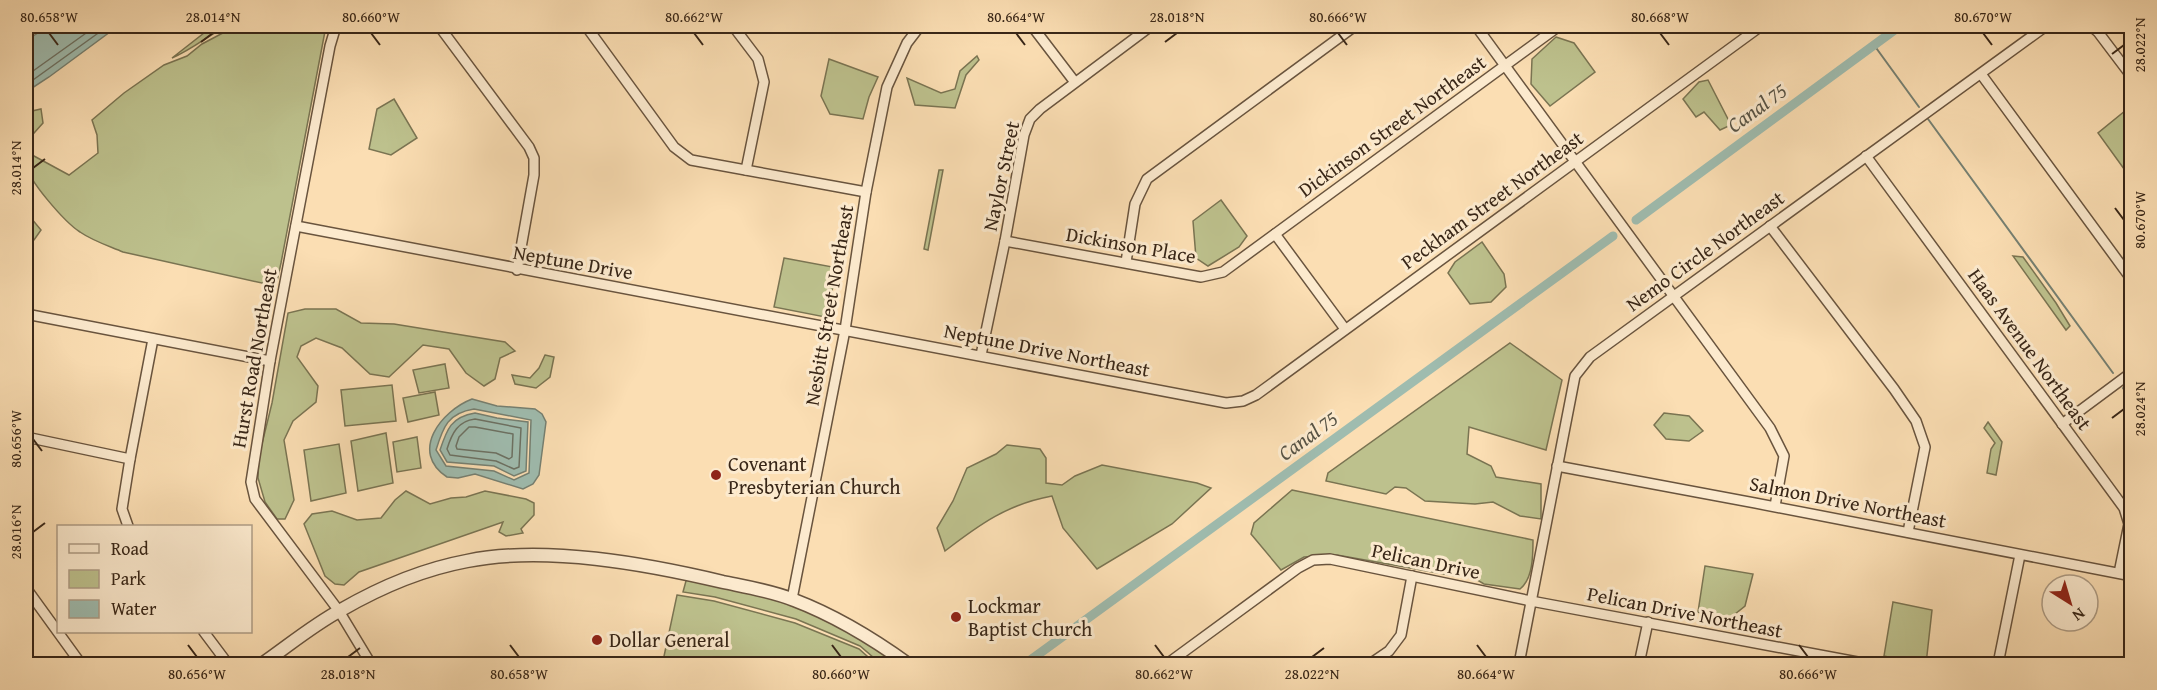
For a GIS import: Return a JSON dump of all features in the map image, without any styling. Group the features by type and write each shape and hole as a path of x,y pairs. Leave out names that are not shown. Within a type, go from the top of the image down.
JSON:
{"street":[{"name":"Hurst Road Northeast","path":"336,26 330,45 270,361 251,482 255,499 339,611 371,664"},
{"path":"439,26 529,147 534,158 534,175 517,270"},
{"path":"586,26 674,147 691,160 866,192"},
{"path":"733,26 758,59 764,81 746,170"},
{"name":"Nesbitt Street Northeast","path":"792,599 845,330 866,192 887,87 907,43 920,26"},
{"path":"1032,26 1074,81"},
{"name":"Naylor Street","path":"981,355 1029,119 1074,81 1152,26"},
{"path":"1126,262 1136,204 1147,179 1355,26"},
{"path":"1476,26 1770,428 1784,456 1775,506"},
{"name":"Dickinson Street Northeast","path":"1275,234 1559,26"},
{"name":"Peckham Street Northeast","path":"1243,401 1256,395 1761,26"},
{"name":"Nemo Circle Northeast","path":"1519,664 1575,376 1590,357 2046,26"},
{"path":"2091,26 2132,77"},
{"path":"1981,74 2132,280"},
{"name":"Haas Avenue Northeast","path":"1866,156 2124,508 2129,524 2119,573"},
{"name":"Neptune Drive","path":"296,226 517,270 845,330"},
{"path":"1770,226 1916,421 1925,447 1908,532"},
{"path":"1275,234 1345,329"},
{"name":"Dickinson Place","path":"1005,241 1201,277 1223,272 1275,234"},
{"path":"26,314 270,361"},
{"name":"Neptune Drive Northeast","path":"845,330 1226,403 1243,401"},
{"path":"128,525 122,509 153,339"},
{"path":"2062,424 2132,372"},
{"path":"26,437 130,459"},
{"name":"Salmon Drive Northeast","path":"1557,466 2132,576"},
{"path":"262,664 339,611 378,591 420,575 467,560 518,555 565,555 687,573 792,599 843,621 908,664"},
{"path":"1998,664 2020,555"},
{"name":"Pelican Drive","path":"1167,664 1298,568 1313,560 1330,559 1531,601"},
{"path":"1370,664 1389,651 1401,635 1412,576"},
{"path":"26,588 57,631"},
{"name":"Pelican Drive Northeast","path":"1531,601 1868,664"},
{"path":"1639,664 1648,622"},
{"path":"59,633 81,664"},
{"path":"205,633 228,664"},
{"path":"1807,664 1810,654"}],"green space":[{"path":"213,26 226,26 172,58"},
{"path":"236,26 326,26 281,263 277,281 271,285 123,252 90,238 74,227 48,200 32,179 26,163 34,156 69,175 98,153 97,135 92,120 124,93 164,65 187,56 202,44"},
{"path":"1556,37 1574,43 1595,72 1550,106 1531,84 1532,59"},
{"path":"977,56 979,60 966,75 955,108 915,105 907,78 941,93 955,89 960,71"},
{"path":"829,59 878,77 863,119 830,114 821,96"},
{"path":"1708,80 1731,125 1720,130 1704,112 1696,117 1683,99 1699,82"},
{"path":"394,99 417,138 391,155 369,149 377,109"},
{"path":"2131,106 2131,169 2127,173 2098,133"},
{"path":"41,109 43,123 26,142 26,116 32,111"},
{"path":"939,170 943,170 928,250 924,249"},
{"path":"1221,200 1247,236 1239,247 1208,266 1196,258 1193,221"},
{"path":"26,212 41,230 26,246"},
{"path":"1482,242 1504,274 1506,287 1491,302 1470,304 1448,273 1455,262"},
{"path":"2013,256 2023,257 2056,303 2070,326 2066,330"},
{"path":"784,258 838,268 825,317 774,307"},
{"path":"305,309 336,309 361,323 394,324 505,342 515,351 500,358 495,379 484,386 466,373 449,349 423,345 389,377 370,374 342,348 316,338 301,346 297,357 318,386 316,402 293,421 284,440 294,500 285,519 277,519 265,502 258,478 259,456 272,403 288,313"},
{"path":"1510,343 1562,380 1546,450 1469,427 1467,454 1491,466 1496,477 1541,484 1541,519 1520,516 1493,502 1475,504 1425,501 1406,488 1395,487 1386,494 1326,481 1328,473"},
{"path":"545,355 554,357 550,377 536,388 515,384 512,375 530,378 539,368"},
{"path":"445,364 449,388 419,393 413,370"},
{"path":"392,385 396,421 345,426 341,390"},
{"path":"435,392 439,415 408,422 403,398"},
{"path":"1664,413 1689,416 1703,431 1689,441 1666,439 1654,425"},
{"path":"1988,422 2002,442 1996,475 1987,473 1991,449 1995,443 1984,428"},
{"path":"386,433 393,483 358,491 351,441"},
{"path":"417,437 421,468 397,472 393,442"},
{"path":"339,444 346,493 311,501 304,450"},
{"path":"1007,445 1040,449 1046,458 1046,483 1062,485 1075,476 1102,465 1197,483 1211,488 1172,524 1097,569 1063,528 1052,496 1022,504 995,516 945,551 937,528 953,501 967,468 996,454"},
{"path":"1292,490 1533,540 1528,579 1520,589 1484,584 1464,572 1455,576 1337,555 1304,557 1281,570 1251,534 1254,523"},
{"path":"406,491 430,504 485,491 526,499 534,503 534,515 521,529 523,533 506,536 499,532 503,522 359,572 344,585 335,584 325,576 304,524 312,514 332,511 357,520 381,518 395,500"},
{"path":"1705,566 1753,574 1745,606 1730,618 1712,619 1698,612"},
{"path":"684,578 791,603 842,626 900,664 881,664 860,646 796,619 715,597 683,592 686,581"},
{"path":"677,595 714,601 795,623 859,649 876,664 659,664 663,661"},
{"path":"1893,602 1932,610 1926,664 1884,656"}],"water":[{"path":"44,26 118,26 26,92 26,41"},
{"path":"472,399 497,406 535,409 542,414 546,422 539,475 533,484 523,489 475,474 458,478 447,477 436,467 431,456 430,444 434,433 440,422 460,405","holes":["474,409 531,420 529,473 514,480 494,471 446,466 436,450 448,422 465,411"]},
{"path":"475,413 528,422 526,471 514,476 494,466 447,462 440,450 448,430 455,421"}],"waterway":[{"name":"Canal 75","path":"1636,220 1900,26"},
{"path":"1874,45 1919,107"},
{"path":"1928,119 2113,373"},
{"name":"Canal 75","path":"1025,664 1613,236"},
{"path":"2123,388 2132,399"}],"place":[{"name":"Covenant Presbyterian Church","path":"716,475"},
{"name":"Lockmar Baptist Church","path":"956,617"},
{"name":"Dollar General","path":"597,640"}]}
